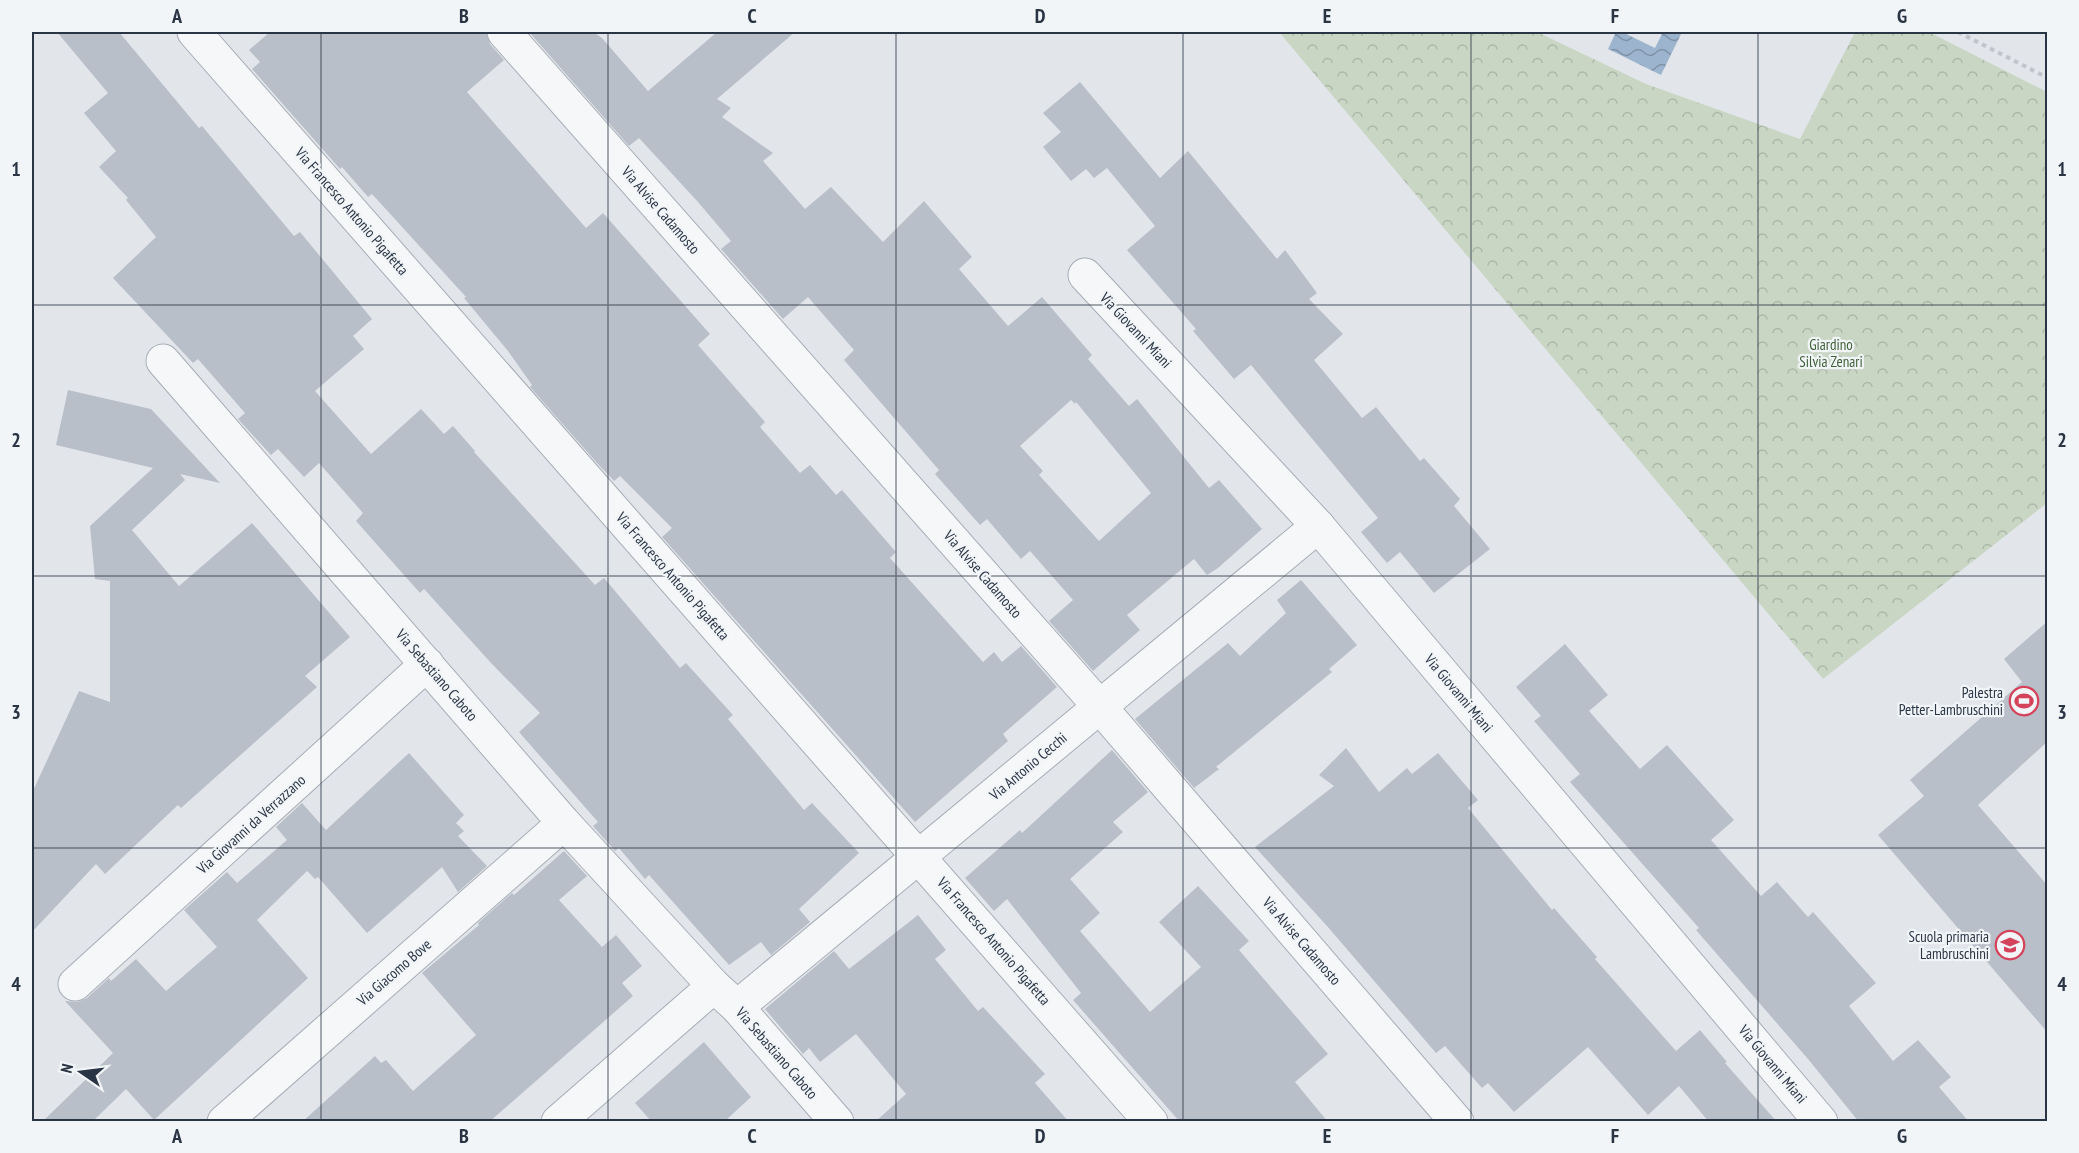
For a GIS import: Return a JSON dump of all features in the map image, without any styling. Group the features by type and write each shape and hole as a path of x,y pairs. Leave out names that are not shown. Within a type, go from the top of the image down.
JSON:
{"street":[{"name":"Via Francesco Antonio Pigafetta","path":"194,32 920,856 1151,1122"},
{"name":"Via Alvise Cadamosto","path":"504,32 1100,706 1457,1122"},
{"name":"Via Giovanni Miani","path":"1085,275 1318,526 1821,1122"},
{"name":"Via Sebastiano Caboto","path":"163,361 564,823 726,996 837,1122"},
{"name":"Via Antonio Cecchi","path":"726,996 920,856 1318,526"},
{"name":"Via Giovanni da Verrazzano","path":"75,984 427,664"},
{"name":"Via Giacomo Bove","path":"224,1122 564,823"},
{"path":"558,1122 726,996"}],"path":[{"path":"1958,32 2048,78"}],"green space":[{"name":"Giardino Silvia Zenari","path":"1279,32 1537,32 1646,84 1800,139 1855,32 1929,32 2047,92 2047,503 1823,679"}],"water":[{"path":"1616,32 1622,32 1655,48 1663,32 1682,32 1661,75 1608,49"}],"building":[{"path":"57,32 119,32 294,236 300,232 372,319 353,336 364,349 315,391 371,454 421,409 444,434 453,426 595,585 604,578 680,668 686,663 733,715 728,719 804,810 812,803 859,853 799,909 810,922 771,955 761,942 729,965 649,875 645,879 619,848 615,851 593,826 598,822 519,732 540,713 424,589 420,593 356,521 363,513 319,463 304,477 278,449 271,455 238,419 245,413 198,359 193,363 113,278 156,237 126,200 128,198 99,167 116,151 84,113 108,93"},
{"path":"270,32 486,32 490,44 504,60 467,92 586,228 603,213 710,334 698,345 765,422 760,427 800,473 810,465 836,495 842,490 896,552 890,558 983,662 994,652 1002,662 1021,646 1057,687 1003,734 1008,741 915,822 662,537 672,528 620,476 614,481 597,463 530,387 532,385 508,351 464,298 466,297 372,194 368,197 342,167 340,169 252,69 260,62 249,50"},
{"path":"529,32 593,32 602,38 648,91 717,32 795,32 717,99 731,108 722,117 773,153 763,161 805,209 831,187 883,242 924,201 972,257 959,269 1008,326 1042,297 1092,355 1088,359 1129,406 1137,399 1209,488 1219,480 1262,529 1207,575 1194,559 1127,615 1140,630 1093,671 1049,621 1073,600 1030,551 1021,559 987,519 980,525 935,474 939,470 844,360 854,350 808,297 783,319 721,249 731,241 698,202 639,138 629,146","holes":["1071,400 1075,404 1076,402 1151,493 1099,541 1039,475 1043,471 1020,446"]},
{"path":"1080,82 1160,178 1188,151 1277,259 1285,250 1317,293 1309,299 1343,334 1314,360 1362,418 1376,407 1420,461 1424,458 1460,499 1454,506 1490,549 1434,593 1400,552 1387,563 1361,532 1378,518 1251,365 1234,379 1193,331 1196,329 1127,250 1155,226 1107,168 1094,178 1086,169 1071,181 1043,147 1061,132 1043,113"},
{"path":"68,390 151,409 220,483 180,474 185,480 132,530 179,586 252,523 350,637 305,676 317,687 181,808 178,805 105,874 96,864 32,932 32,793 79,691 110,702 110,581 95,579 90,526 153,468 56,445"},
{"path":"1301,580 1357,645 1329,669 1332,672 1216,767 1219,769 1194,788 1135,719 1228,643 1240,656 1286,613 1277,600"},
{"name":"Scuola primaria Lambruschini","path":"2048,621 2048,741 1978,805 2048,886 2048,1033 1878,835 1924,796 1910,780 2022,682 2004,659"},
{"path":"1565,644 1608,695 1589,711 1640,769 1667,745 1734,820 1711,840 1761,896 1777,882 1808,917 1813,912 1876,983 1849,1006 1893,1061 1918,1040 1951,1077 1939,1087 1969,1122 1859,1122 1808,1059 1696,930 1699,928 1570,782 1580,774 1534,721 1541,716 1516,687"},
{"path":"1346,748 1379,792 1407,768 1412,774 1438,753 1478,800 1468,808 1552,910 1554,908 1597,957 1595,959 1676,1051 1700,1030 1727,1062 1725,1063 1777,1122 1709,1122 1679,1086 1648,1115 1588,1047 1514,1112 1488,1083 1482,1088 1445,1046 1436,1053 1327,926 1255,847 1334,786 1319,775"},
{"path":"1112,750 1148,792 1113,822 1123,832 1070,879 1100,913 1080,931 1150,1012 1201,967 1159,922 1198,886 1249,941 1239,950 1328,1054 1295,1082 1328,1122 1180,1122 1073,1000 1081,993 1007,899 994,911 965,878 1020,830 1022,833"},
{"path":"409,753 464,815 456,823 464,831 458,836 487,866 458,892 442,867 367,933 318,877 315,879 307,871 257,920 308,978 154,1120 126,1089 92,1122 42,1122 113,1053 65,1001 78,1002 87,998 109,978 111,981 136,959 166,991 217,947 184,910 227,872 237,883 287,840 276,827 302,803 326,830"},
{"path":"564,851 587,876 559,900 602,947 616,935 642,966 622,983 633,996 489,1122 302,1122 375,1056 381,1063 386,1060 413,1091 476,1035 422,973 479,925 478,923 512,893 514,895"},
{"path":"918,915 946,950 935,959 978,1011 983,1007 1045,1074 1035,1083 1069,1122 875,1122 906,1094 856,1034 820,1062 809,1048 803,1054 765,1009 834,951 849,969"},
{"path":"704,1042 751,1097 724,1122 652,1122 635,1103"}],"place":[{"name":"Palestra Petter-Lambruschini","path":"2024,701"},
{"name":"Scuola primaria Lambruschini","path":"2010,945"}]}
